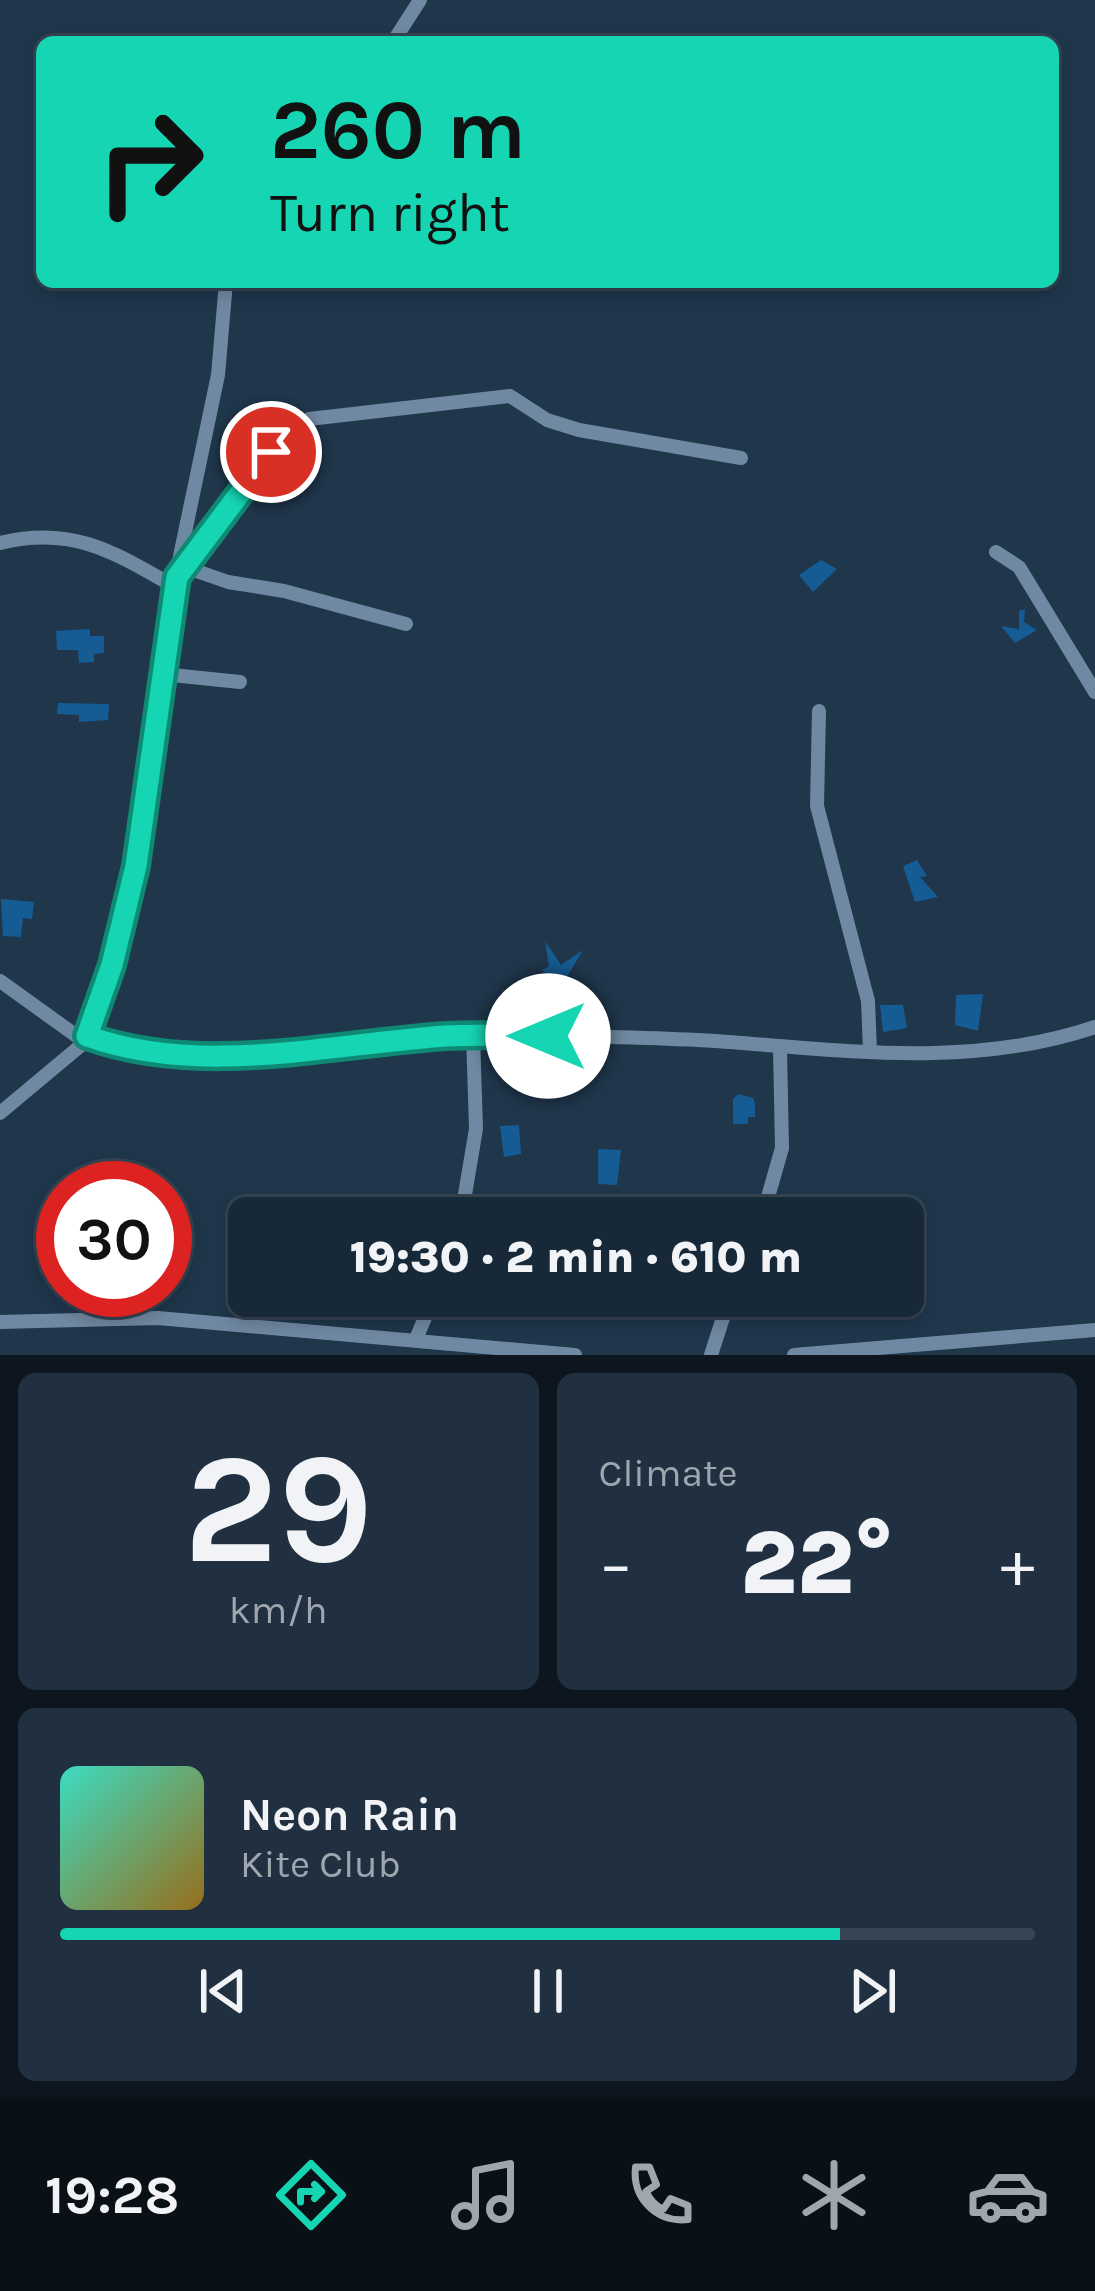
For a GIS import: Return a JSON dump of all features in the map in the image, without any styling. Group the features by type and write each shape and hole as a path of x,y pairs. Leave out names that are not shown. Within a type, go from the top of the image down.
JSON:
{"street":[{"path":"397,36 419,0"},
{"path":"0,1112 86,1039 112,965 136,866 162,674 218,374 225,288"},
{"path":"179,577 252,474 290,430 309,419 510,397 547,419 579,430 741,458"},
{"path":"0,543 49,534 70,538 179,577 284,591 406,624"},
{"path":"996,552 1019,567 1095,692"},
{"path":"162,674 240,682"},
{"path":"819,711 817,806 868,1000 870,1052"},
{"path":"0,981 86,1039 155,1051 253,1053 473,1035 611,1036 870,1052 1012,1050 1095,1027"},
{"path":"465,1197 476,1129 473,1035"},
{"path":"768,1197 782,1148 780,1048"},
{"path":"416,1339 425,1317"},
{"path":"711,1355 723,1317"},
{"path":"0,1322 158,1318 575,1355"},
{"path":"794,1355 1095,1330"}],"building":[{"path":"821,560 837,569 813,592 799,575"},
{"path":"1025,609 1024,622 1037,630 1015,643 1001,626 1019,629 1019,611"},
{"path":"90,629 90,636 104,636 104,653 94,654 94,662 79,663 78,650 57,650 56,631"},
{"path":"58,703 109,704 108,720 79,722 79,715 57,714"},
{"path":"917,860 927,876 920,877 938,897 915,902 903,866"},
{"path":"1,899 34,902 32,919 23,918 21,937 3,936"},
{"path":"545,941 561,965 583,950 561,987 550,985 552,978 542,970 549,966"},
{"path":"983,994 978,1031 955,1025 956,995"},
{"path":"880,1005 903,1005 907,1028 883,1032"},
{"path":"515,1066 535,1066 535,1089 515,1089"},
{"path":"739,1094 753,1098 755,1104 755,1117 748,1117 748,1124 733,1124 733,1099"},
{"path":"519,1125 521,1154 504,1157 500,1126"},
{"path":"598,1149 621,1150 617,1185 598,1184"}],"route":[{"path":"271,452 177,577 136,866 100,1008 87,1036 155,1051 286,1053 443,1036 548,1036"}]}
